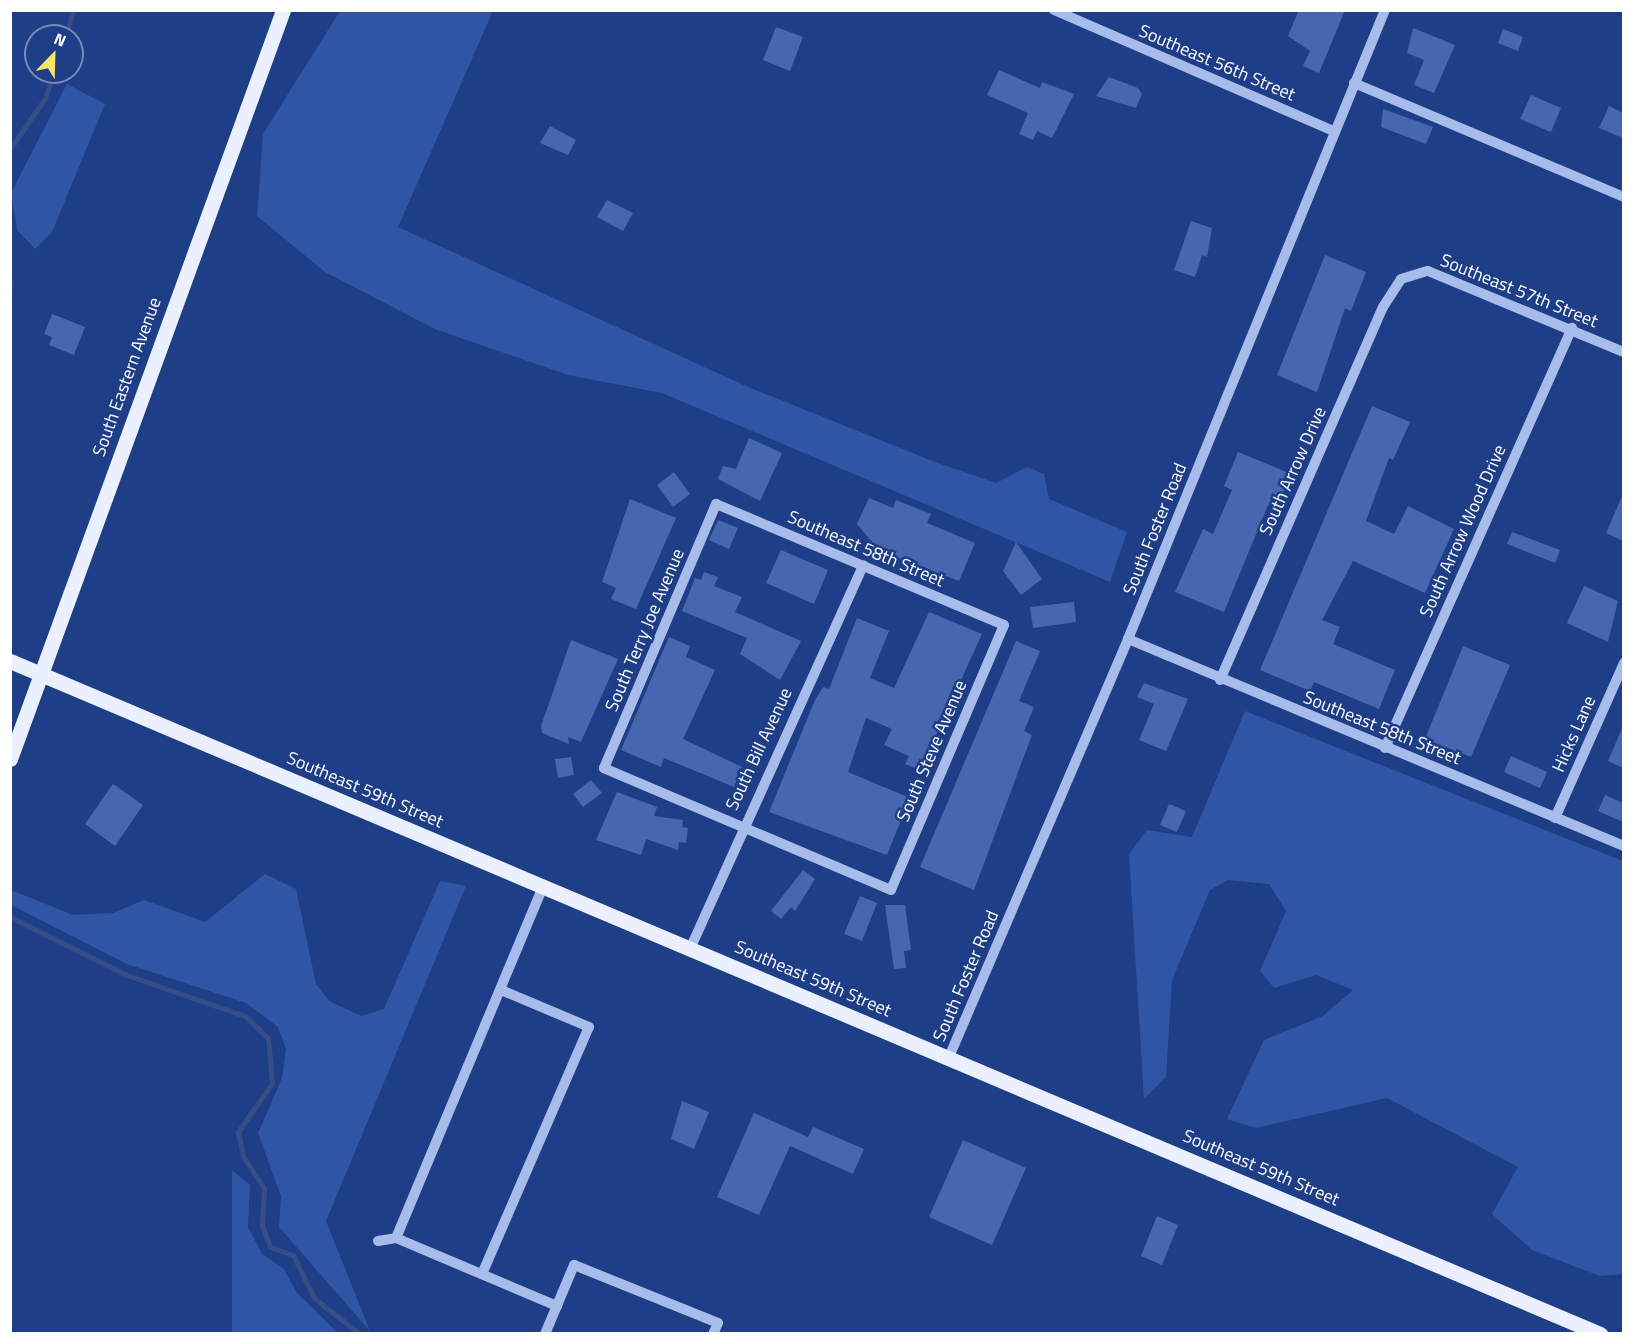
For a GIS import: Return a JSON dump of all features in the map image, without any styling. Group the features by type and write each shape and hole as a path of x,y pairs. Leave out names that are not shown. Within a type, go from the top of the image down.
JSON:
{"main road":[{"name":"South Eastern Avenue","path":"10,759 284,10"},
{"name":"Southeast 59th Street","path":"10,661 1600,1334"}],"street":[{"name":"Southeast 56th Street","path":"1054,10 1334,131"},
{"name":"South Foster Road","path":"949,1057 1128,639 1385,10"},
{"path":"1354,83 1623,197"},
{"name":"Southeast 57th Street","path":"1401,279 1428,271 1572,328 1623,351"},
{"name":"South Arrow Drive","path":"1220,680 1383,307 1401,279"},
{"name":"South Arrow Wood Drive","path":"1385,748 1572,328"},
{"name":"Southeast 58th Street","path":"716,504 1004,625"},
{"name":"South Terry Joe Avenue","path":"716,504 604,768 741,827"},
{"name":"South Bill Avenue","path":"690,949 741,827 863,565"},
{"name":"South Steve Avenue","path":"741,827 891,890 1004,625"},
{"name":"Southeast 58th Street","path":"1128,639 1220,680 1623,846"},
{"name":"Hicks Lane","path":"1556,818 1623,663"},
{"path":"396,1238 543,886"},
{"path":"482,1274 589,1027 501,990"},
{"path":"378,1241 396,1238 557,1306"},
{"path":"545,1334 574,1265 718,1323 713,1334"}],"shaded area":[{"path":"340,11 493,11 398,227 748,387 935,462 996,483 1027,467 1044,474 1049,499 1127,532 1110,582 662,393 568,375 435,329 325,272 257,216 263,134"},
{"path":"67,84 105,104 52,232 35,249 17,230 11,193"},
{"path":"1245,711 1623,861 1623,1274 1600,1276 1532,1250 1492,1214 1518,1167 1387,1098 1256,1128 1227,1119 1264,1040 1323,1016 1353,990 1316,975 1274,988 1260,971 1286,911 1269,884 1228,880 1210,890 1172,980 1166,1077 1144,1099 1129,854 1147,830 1192,837"},
{"path":"265,874 296,889 316,984 329,1001 361,1016 384,1009 440,881 466,886 326,1221 370,1331 279,1227 281,1196 258,1133 282,1078 286,1049 278,1027 246,1003 127,964 11,905 11,890 73,915 113,913 144,900 205,922"},
{"path":"232,1170 250,1185 248,1227 262,1254 284,1269 297,1293 338,1333 232,1333"}],"building":[{"path":"1299,10 1345,10 1319,73 1303,66 1310,51 1288,36"},
{"path":"776,27 803,37 790,71 763,60"},
{"path":"1413,28 1455,45 1434,93 1414,85 1424,60 1407,53"},
{"path":"1503,29 1523,37 1518,51 1498,43"},
{"path":"999,70 1040,88 1042,82 1074,94 1052,138 1037,131 1033,140 1019,134 1028,113 987,95"},
{"path":"1109,77 1138,88 1142,94 1136,108 1096,96"},
{"path":"1531,95 1561,108 1551,132 1520,119"},
{"path":"1609,106 1623,113 1623,138 1599,128"},
{"path":"1383,109 1433,127 1426,144 1381,127"},
{"path":"550,126 576,140 568,155 540,143"},
{"path":"607,200 633,213 623,231 597,217"},
{"path":"1191,221 1212,228 1207,257 1202,255 1195,277 1174,270"},
{"path":"1325,255 1366,272 1351,311 1345,308 1317,392 1277,375"},
{"path":"52,314 85,327 74,355 49,345 52,337 44,334"},
{"path":"1372,406 1410,422 1393,460 1389,458 1366,521 1394,534 1408,506 1454,529 1425,593 1353,561 1322,620 1340,627 1333,644 1395,670 1379,709 1314,682 1310,691 1260,670"},
{"path":"749,438 782,453 760,501 718,479 723,466 736,469"},
{"path":"1238,452 1291,474 1276,508 1268,505 1224,612 1175,592 1203,529 1213,534 1232,490 1224,486"},
{"path":"674,472 690,494 673,507 657,485"},
{"path":"1623,494 1623,541 1606,533"},
{"path":"869,498 893,508 896,500 931,514 927,523 975,543 959,581 879,550 857,524"},
{"path":"630,499 676,518 636,609 611,599 616,588 602,582"},
{"path":"718,520 738,528 729,549 709,540"},
{"path":"1512,532 1560,550 1555,563 1507,544"},
{"path":"1016,542 1042,579 1021,595 1003,571"},
{"path":"781,550 828,570 814,604 766,583"},
{"path":"704,572 718,577 714,586 742,597 735,612 801,641 780,680 740,654 747,638 682,611 695,578 701,580"},
{"path":"1584,586 1618,601 1608,642 1567,623"},
{"path":"1074,602 1076,622 1033,628 1030,607"},
{"path":"929,612 982,634 920,770 905,764 909,756 884,745 892,729 866,718 848,772 910,798 887,855 769,812 815,700 823,687 829,689 857,618 889,631 870,678 894,688"},
{"path":"669,637 690,646 686,657 715,670 683,739 742,767 734,787 664,758 661,767 621,750"},
{"path":"571,640 618,659 581,742 568,737 569,744 542,733 541,726"},
{"path":"1016,641 1040,651 1019,701 1034,707 1024,731 1032,735 974,890 920,867"},
{"path":"1463,646 1510,665 1471,757 1425,739"},
{"path":"1144,683 1188,699 1166,751 1139,740 1154,704 1137,697"},
{"path":"1623,726 1623,768 1608,761"},
{"path":"1511,756 1547,772 1540,788 1504,772"},
{"path":"571,757 574,775 558,778 555,759"},
{"path":"591,780 602,793 583,807 573,794"},
{"path":"113,784 143,805 115,846 85,824"},
{"path":"617,792 657,807 654,816 683,820 682,827 688,828 686,843 679,842 678,850 646,839 641,855 596,840"},
{"path":"1605,795 1623,803 1623,822 1598,811"},
{"path":"1169,804 1186,811 1177,832 1160,825"},
{"path":"803,870 815,879 795,911 791,907 781,919 771,911"},
{"path":"860,896 877,903 862,941 844,934"},
{"path":"885,905 905,905 911,950 904,951 906,968 894,969"},
{"path":"682,1101 709,1112 694,1149 671,1139"},
{"path":"754,1113 808,1137 813,1127 864,1149 853,1174 790,1146 759,1215 717,1197"},
{"path":"963,1140 1026,1168 992,1245 929,1217"},
{"path":"1157,1216 1178,1225 1162,1265 1141,1256"}],"waterway":[{"path":"69,24 73,10"},
{"path":"10,149 45,98 50,84"},
{"path":"10,281 10,290"},
{"path":"10,917 127,975 245,1016 268,1038 272,1083 238,1132 243,1156 264,1188 262,1225 270,1247 293,1255 314,1298 360,1334"}]}
